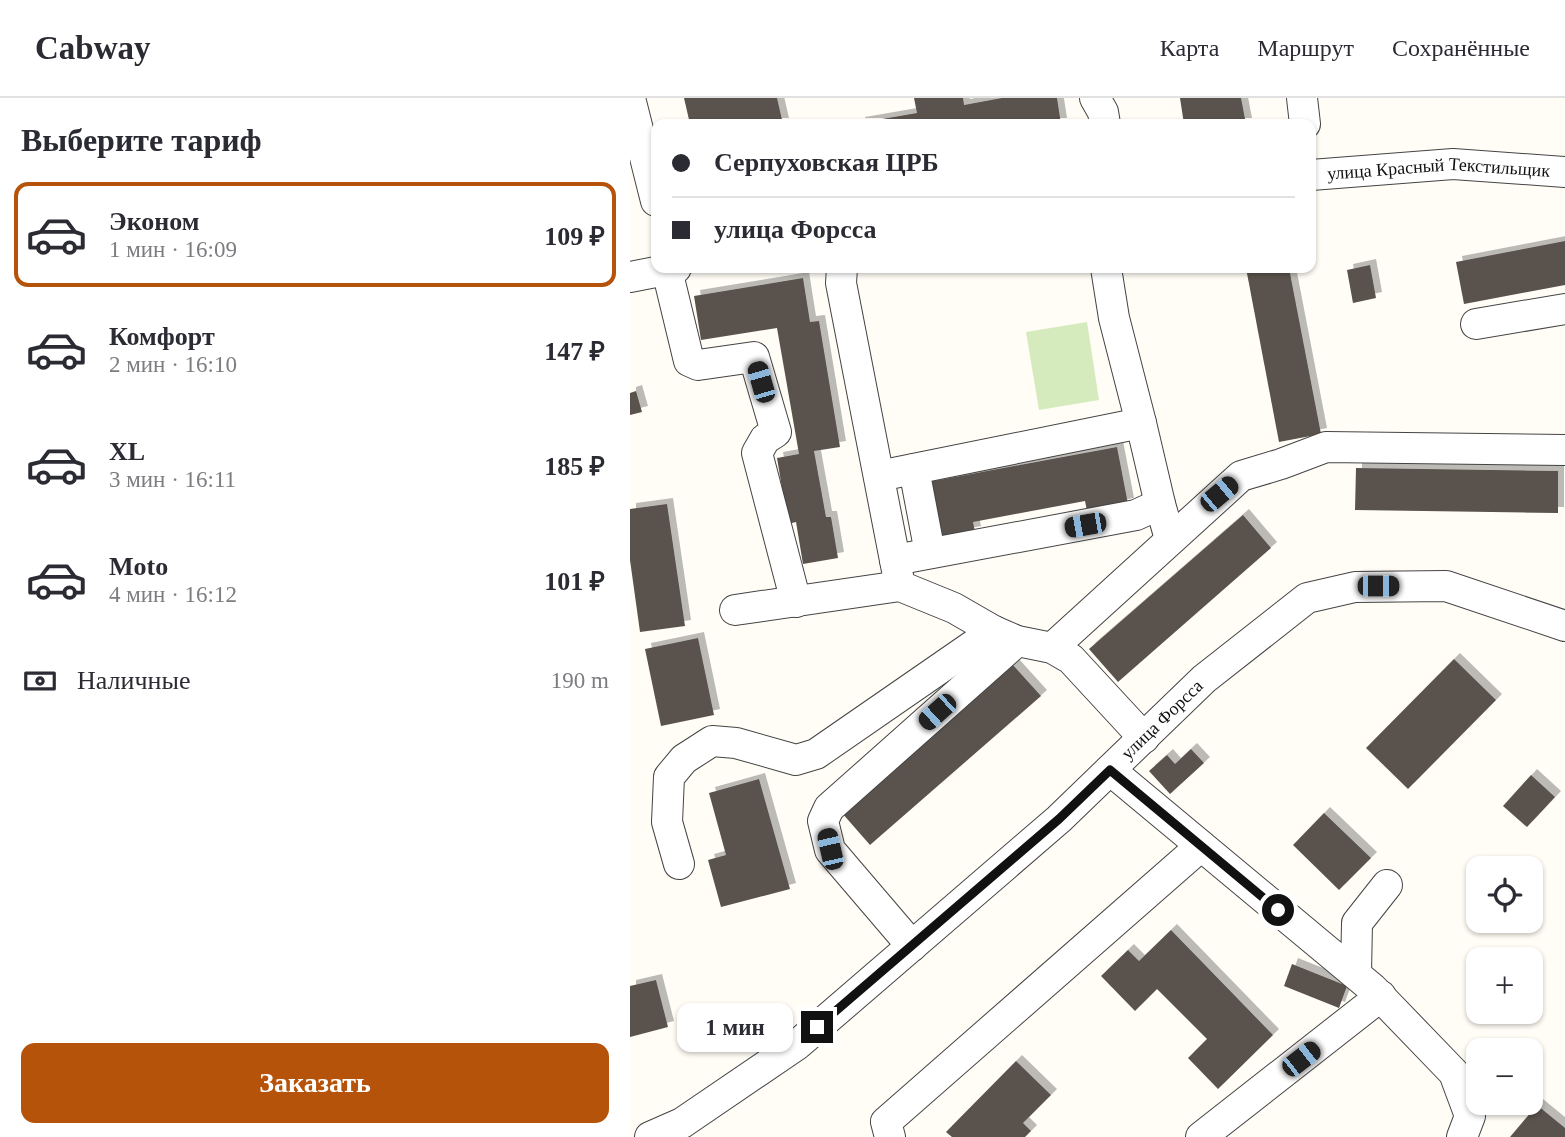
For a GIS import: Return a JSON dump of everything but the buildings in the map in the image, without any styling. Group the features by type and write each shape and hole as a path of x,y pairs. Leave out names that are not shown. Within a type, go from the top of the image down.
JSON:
{"street":[{"path":"630,98 651,181"},
{"path":"1095,98 1104,119"},
{"path":"1302,98 1304,119"},
{"name":"улица Красный Текстильщик","path":"1316,172 1453,164 1565,172"},
{"path":"630,277 651,272"},
{"path":"673,273 689,361 698,365 754,357 776,432 765,439 757,453 796,601"},
{"path":"842,273 841,283 897,573 1005,636 1052,648 1071,659 1144,738"},
{"path":"1107,273 1114,318 1170,539"},
{"path":"1476,324 1565,309"},
{"path":"878,476 1142,423"},
{"path":"1052,648 1241,476 1326,447 1565,450"},
{"path":"914,469 930,553"},
{"path":"735,610 796,601 897,573 930,553 1136,515 1160,505"},
{"name":"улица Форсса","path":"650,1137 682,1123 798,1044 1059,819 1204,679 1307,598 1355,587 1446,586 1565,626"},
{"path":"679,864 667,822 669,777 684,759 712,741 736,743 796,760 816,754 1005,636"},
{"path":"912,946 830,849 823,821 829,808 1005,636"},
{"path":"816,754 837,800"},
{"path":"1110,770 1381,996 1454,1073 1470,1116 1462,1137"},
{"path":"890,1137 887,1122 1200,846"},
{"path":"1356,974 1357,923 1387,885"},
{"path":"1200,1137 1381,996"}],"green space":[{"path":"1087,322 1099,400 1039,410 1026,332"}],"route":[{"path":"817,1027 1059,819 1110,770 1278,910"}]}
